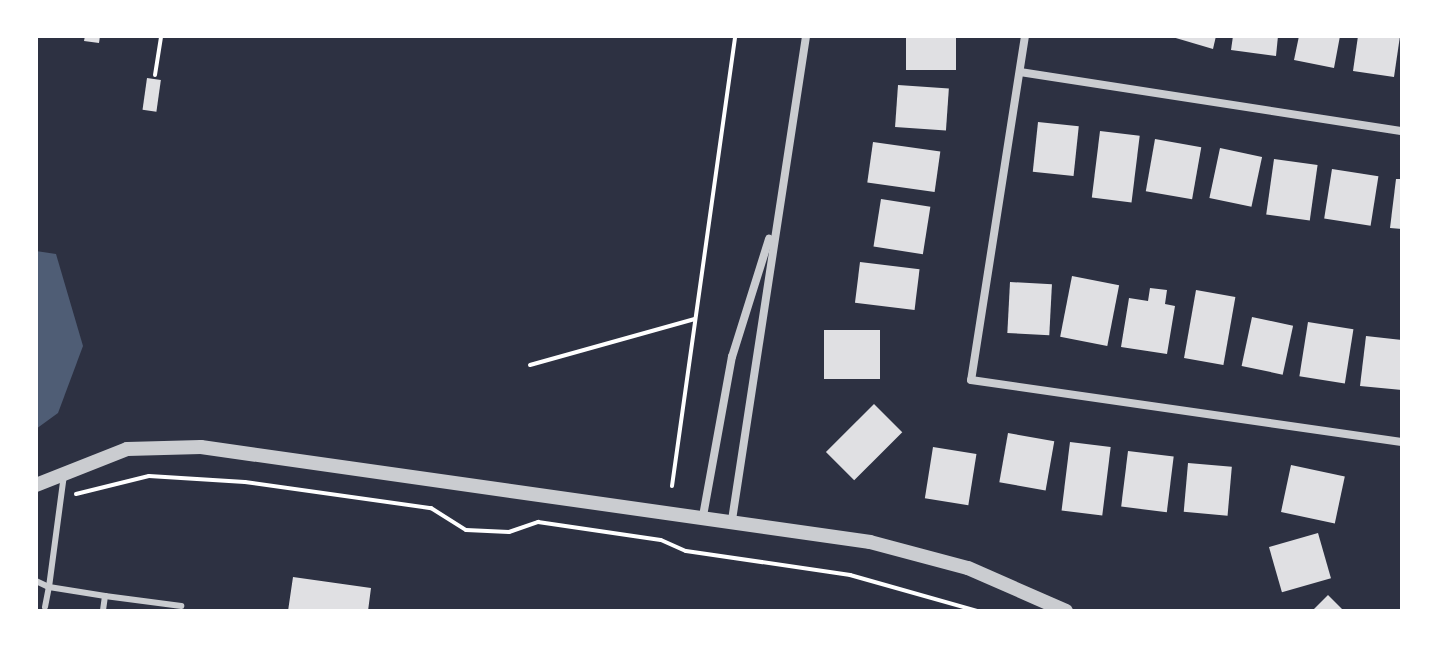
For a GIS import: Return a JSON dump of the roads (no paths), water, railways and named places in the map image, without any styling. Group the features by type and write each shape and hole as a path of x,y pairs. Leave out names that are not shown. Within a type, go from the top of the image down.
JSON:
{"street":[{"path":"732,520 758,376 775,219 806,36"},
{"path":"1025,36 971,380 1402,442"},
{"path":"1020,72 1402,131"},
{"path":"703,516 732,357 775,219"},
{"path":"36,485 64,470 127,449 201,447 870,542 968,568 1066,611"}],"lane":[{"path":"45,607 63,500 64,470"},
{"path":"36,581 49,587 181,606"},
{"path":"103,611 105,596"}],"water":[{"path":"36,251 56,254 83,346 58,413 36,429"}]}
